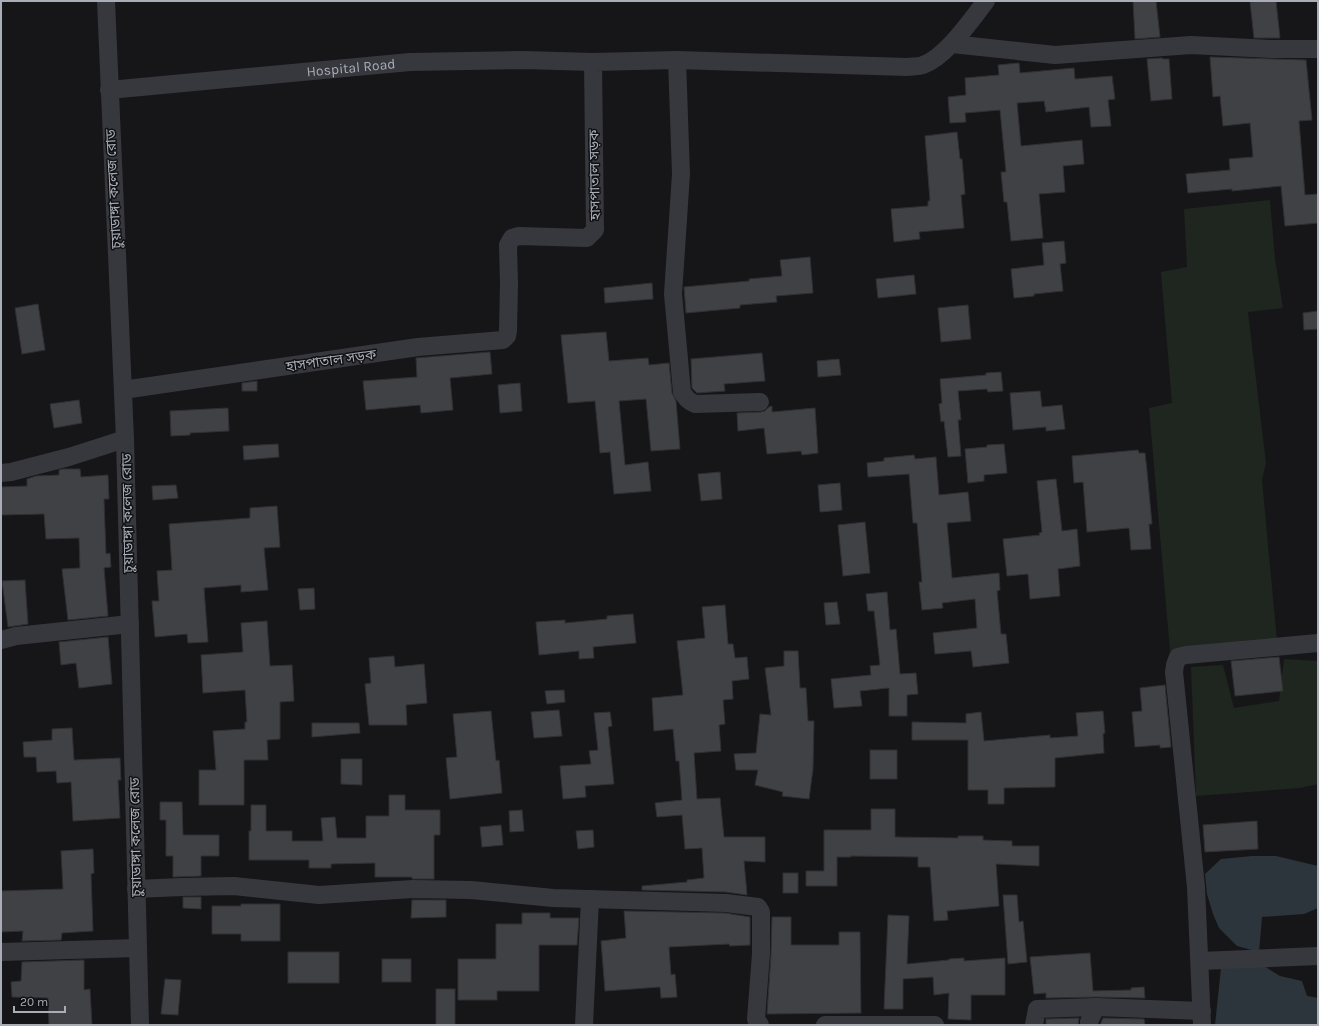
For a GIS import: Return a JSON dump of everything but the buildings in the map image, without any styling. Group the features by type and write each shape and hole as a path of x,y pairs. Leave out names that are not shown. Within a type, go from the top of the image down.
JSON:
{"street":[{"name":"চুয়াডাঙ্গা কলেজ রোড","path":"106,1 126,439 140,1025"},
{"path":"593,62 677,60 907,67 922,65 935,58 952,44 986,1"},
{"path":"952,44 1055,55 1191,45 1271,49 1318,49"},
{"name":"Hospital Road","path":"109,90 410,62 523,60 593,62"},
{"path":"677,60 681,174 673,294 682,392 690,402 695,404 760,402"},
{"name":"হাসপাতাল সড়ক","path":"123,390 418,347 503,340 507,336 508,331 508,245 512,238 519,236 587,238 595,230 593,62"},
{"path":"1,473 11,472 69,457 126,439"},
{"path":"1,640 16,636 130,624"},
{"path":"1034,1025 1037,1009 1096,1007 1202,1018 1196,887 1174,672 1175,665 1178,657 1186,655 1318,643"},
{"path":"136,889 234,886 319,895 413,889 471,890 553,898 726,903 758,907 761,912 756,1018 760,1025"},
{"path":"584,1025 590,899"},
{"path":"1,952 137,948"},
{"path":"1200,961 1318,956"},
{"path":"1089,1025 1096,1007"},
{"path":"825,1025 935,1025"}],"shaded area":[{"path":"1270,200 1275,259 1283,308 1248,312 1266,463 1262,480 1277,641 1170,651 1149,408 1172,403 1161,272 1187,267 1184,209"},
{"path":"1284,659 1318,661 1318,784 1300,788 1196,796 1191,667 1223,665 1234,708 1279,701"},
{"path":"1252,856 1276,856 1318,866 1318,908 1304,914 1262,917 1259,952 1237,946 1219,928 1207,894 1205,874 1221,859"},
{"path":"1262,965 1280,976 1302,981 1307,996 1318,998 1318,1025 1215,1025 1221,968"}]}
